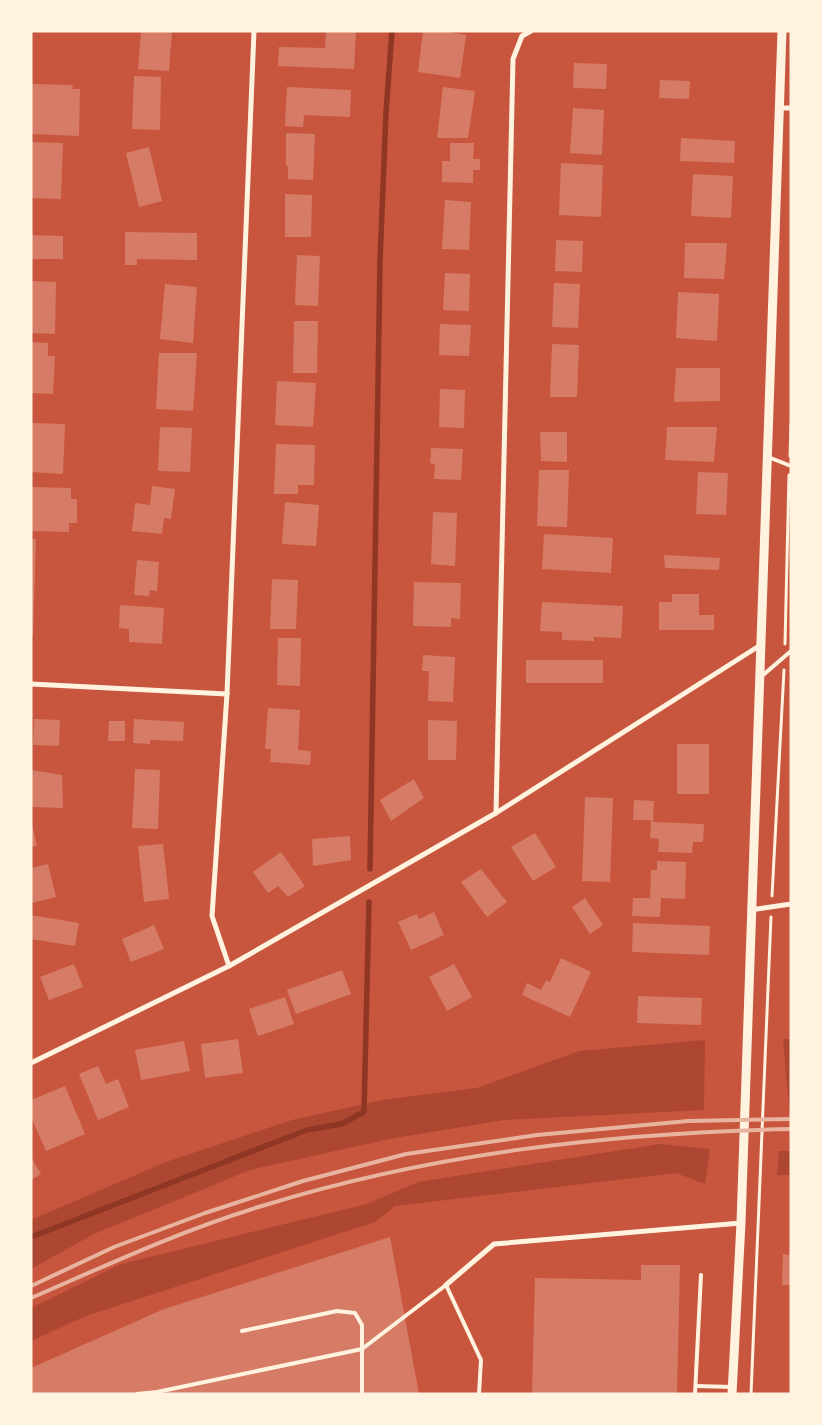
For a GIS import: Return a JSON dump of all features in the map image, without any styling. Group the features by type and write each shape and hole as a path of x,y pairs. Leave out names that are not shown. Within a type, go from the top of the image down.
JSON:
{"street":[{"path":"229,966 212,916 227,694 254,31"},
{"path":"496,813 513,59 522,36 531,31"},
{"path":"732,1390 741,1223 759,646 782,31"},
{"path":"779,108 791,108"},
{"path":"31,1063 229,966 496,813 759,646"},
{"path":"31,684 227,694"},
{"path":"750,910 791,904"},
{"path":"446,1285 494,1244 741,1223"}],"lane":[{"path":"766,456 791,466"},
{"path":"758,678 791,652"},
{"path":"695,1394 701,1275"},
{"path":"138,1394 157,1392 362,1348 446,1285 481,1360 479,1394"},
{"path":"242,1331 337,1311 356,1313 362,1325 362,1394"},
{"path":"696,1386 732,1390"}],"shaded area":[{"path":"783,1039 791,1039 791,1107 789,1107"},
{"path":"705,1040 704,1110 504,1120 389,1139 250,1170 94,1234 31,1269 31,1220 166,1162 292,1120 382,1100 477,1088 579,1051"},
{"path":"660,1144 710,1149 705,1184 676,1173 395,1206 375,1222 86,1316 31,1341 31,1308 121,1264 367,1204 418,1182"},
{"path":"779,1151 791,1151 791,1175 777,1175"}],"building":[{"path":"141,31 172,31 169,71 138,69"},
{"path":"326,31 356,31 354,69 278,66 279,47 325,48"},
{"path":"423,31 443,31 466,35 460,78 418,72"},
{"path":"574,63 607,64 606,89 573,88"},
{"path":"134,76 161,77 160,130 132,129"},
{"path":"660,80 690,81 689,99 659,98"},
{"path":"31,84 73,85 72,89 80,89 79,136 31,134"},
{"path":"287,87 351,90 350,117 304,115 303,127 285,126"},
{"path":"443,87 475,91 468,138 437,138"},
{"path":"573,108 604,110 602,155 570,153"},
{"path":"286,133 315,134 313,180 288,179"},
{"path":"681,138 735,141 734,163 680,161"},
{"path":"32,142 63,143 61,199 31,198"},
{"path":"450,143 474,143 473,159 480,159 480,170 473,170 473,183 442,182 442,161 450,161"},
{"path":"149,147 162,201 139,207 126,153"},
{"path":"561,163 603,165 601,217 559,215"},
{"path":"693,174 733,176 731,218 691,216"},
{"path":"285,194 312,195 311,237 285,237"},
{"path":"445,200 471,202 469,250 442,249"},
{"path":"125,232 197,233 197,260 137,259 137,265 125,265"},
{"path":"31,235 63,236 63,259 31,259"},
{"path":"556,240 583,241 582,272 555,271"},
{"path":"685,243 727,243 724,279 684,278"},
{"path":"297,255 320,256 318,306 295,305"},
{"path":"445,273 470,274 469,311 443,310"},
{"path":"31,281 56,282 55,334 31,333"},
{"path":"554,283 580,284 578,328 552,327"},
{"path":"165,284 197,287 193,343 160,339"},
{"path":"678,292 719,294 717,341 676,338"},
{"path":"294,321 318,321 317,373 293,373"},
{"path":"440,324 471,325 469,356 439,355"},
{"path":"31,342 48,343 48,356 55,356 53,394 31,393"},
{"path":"552,344 579,345 577,397 550,397"},
{"path":"159,353 197,353 193,411 156,409"},
{"path":"676,368 720,368 720,401 674,402"},
{"path":"277,381 316,383 313,427 275,425"},
{"path":"440,389 465,390 464,428 439,427"},
{"path":"31,423 65,424 63,474 31,472"},
{"path":"160,427 192,428 190,472 158,471"},
{"path":"667,427 717,427 714,462 665,460"},
{"path":"540,432 567,432 567,462 541,461"},
{"path":"276,444 315,445 314,485 298,485 298,494 274,494"},
{"path":"431,448 463,449 461,480 434,479 435,464 430,463"},
{"path":"539,470 569,470 567,527 537,526"},
{"path":"698,472 728,473 726,515 696,514"},
{"path":"152,486 175,489 171,519 164,518 162,534 132,531 135,503 150,505"},
{"path":"31,487 71,488 71,499 77,499 77,523 69,523 69,532 31,531"},
{"path":"285,502 319,505 316,546 282,544"},
{"path":"433,512 457,513 455,566 431,564"},
{"path":"544,534 613,538 611,573 542,569"},
{"path":"31,539 36,539 33,635 31,635"},
{"path":"664,555 720,558 719,570 665,568"},
{"path":"137,560 159,562 157,591 150,590 149,596 134,595"},
{"path":"272,579 298,580 296,629 270,629"},
{"path":"414,582 461,583 460,619 451,618 451,627 413,626"},
{"path":"672,594 699,594 699,615 714,615 714,630 659,630 659,602 672,602"},
{"path":"542,602 623,606 621,638 594,637 594,641 562,640 562,632 540,631"},
{"path":"120,605 164,608 162,644 129,642 129,629 119,628"},
{"path":"278,638 301,638 300,686 277,685"},
{"path":"423,655 455,657 453,702 428,701 429,671 422,671"},
{"path":"526,660 603,660 603,683 526,683"},
{"path":"268,708 300,710 298,750 311,751 310,765 270,762 271,749 265,749"},
{"path":"34,719 60,720 59,746 33,745"},
{"path":"134,719 184,722 183,741 150,740 150,744 133,743"},
{"path":"428,720 457,721 456,760 428,760"},
{"path":"109,721 125,721 125,741 108,741"},
{"path":"677,744 709,744 709,794 677,794"},
{"path":"135,769 160,770 158,829 132,828"},
{"path":"31,770 62,775 63,808 31,807"},
{"path":"414,779 424,798 391,821 380,800"},
{"path":"585,797 613,798 610,882 582,881"},
{"path":"634,800 654,801 653,822 704,824 703,842 693,842 692,853 658,852 659,839 650,838 651,820 633,820"},
{"path":"31,820 37,846 31,847"},
{"path":"535,833 556,867 533,881 511,847"},
{"path":"350,836 351,860 313,866 312,839"},
{"path":"163,844 169,899 144,902 138,846"},
{"path":"281,852 305,886 288,897 278,886 268,893 253,872"},
{"path":"657,861 686,862 685,899 661,898 660,917 632,916 633,898 650,898 651,870 657,870"},
{"path":"48,864 56,897 32,903 31,868"},
{"path":"481,869 507,902 487,917 461,882"},
{"path":"585,898 603,925 590,934 572,907"},
{"path":"434,912 444,935 411,950 398,922 417,914 419,919"},
{"path":"31,915 79,923 75,946 31,939"},
{"path":"633,923 710,926 709,955 632,952"},
{"path":"154,925 164,949 131,962 122,939"},
{"path":"561,958 591,972 570,1017 522,995 527,983 541,990 546,980 550,982"},
{"path":"74,964 83,987 49,1000 40,977"},
{"path":"454,964 472,997 447,1011 429,977"},
{"path":"342,970 351,994 296,1014 287,990"},
{"path":"638,996 702,998 701,1025 637,1023"},
{"path":"285,997 294,1024 258,1036 249,1009"},
{"path":"238,1039 243,1073 205,1078 201,1044"},
{"path":"184,1041 190,1071 141,1080 135,1050"},
{"path":"98,1066 106,1084 118,1079 129,1107 98,1120 79,1074"},
{"path":"65,1086 85,1134 46,1151 31,1117 31,1100"},
{"path":"31,1157 41,1174 31,1180"},
{"path":"390,1237 419,1394 31,1394 31,1368 164,1309"},
{"path":"783,1254 791,1255 791,1285 782,1285"},
{"path":"641,1265 680,1265 677,1394 532,1394 535,1278 641,1280"}],"waterway":[{"path":"370,869 380,261 386,112 392,31"},
{"path":"31,1237 307,1130 341,1124 364,1112 369,902"}],"railway":[{"path":"31,1286 114,1247 205,1213 303,1181 406,1154 537,1135 688,1121 791,1119"},
{"path":"31,1298 145,1249 232,1215 326,1188 392,1172 457,1159 590,1141 657,1135 791,1129"}]}
